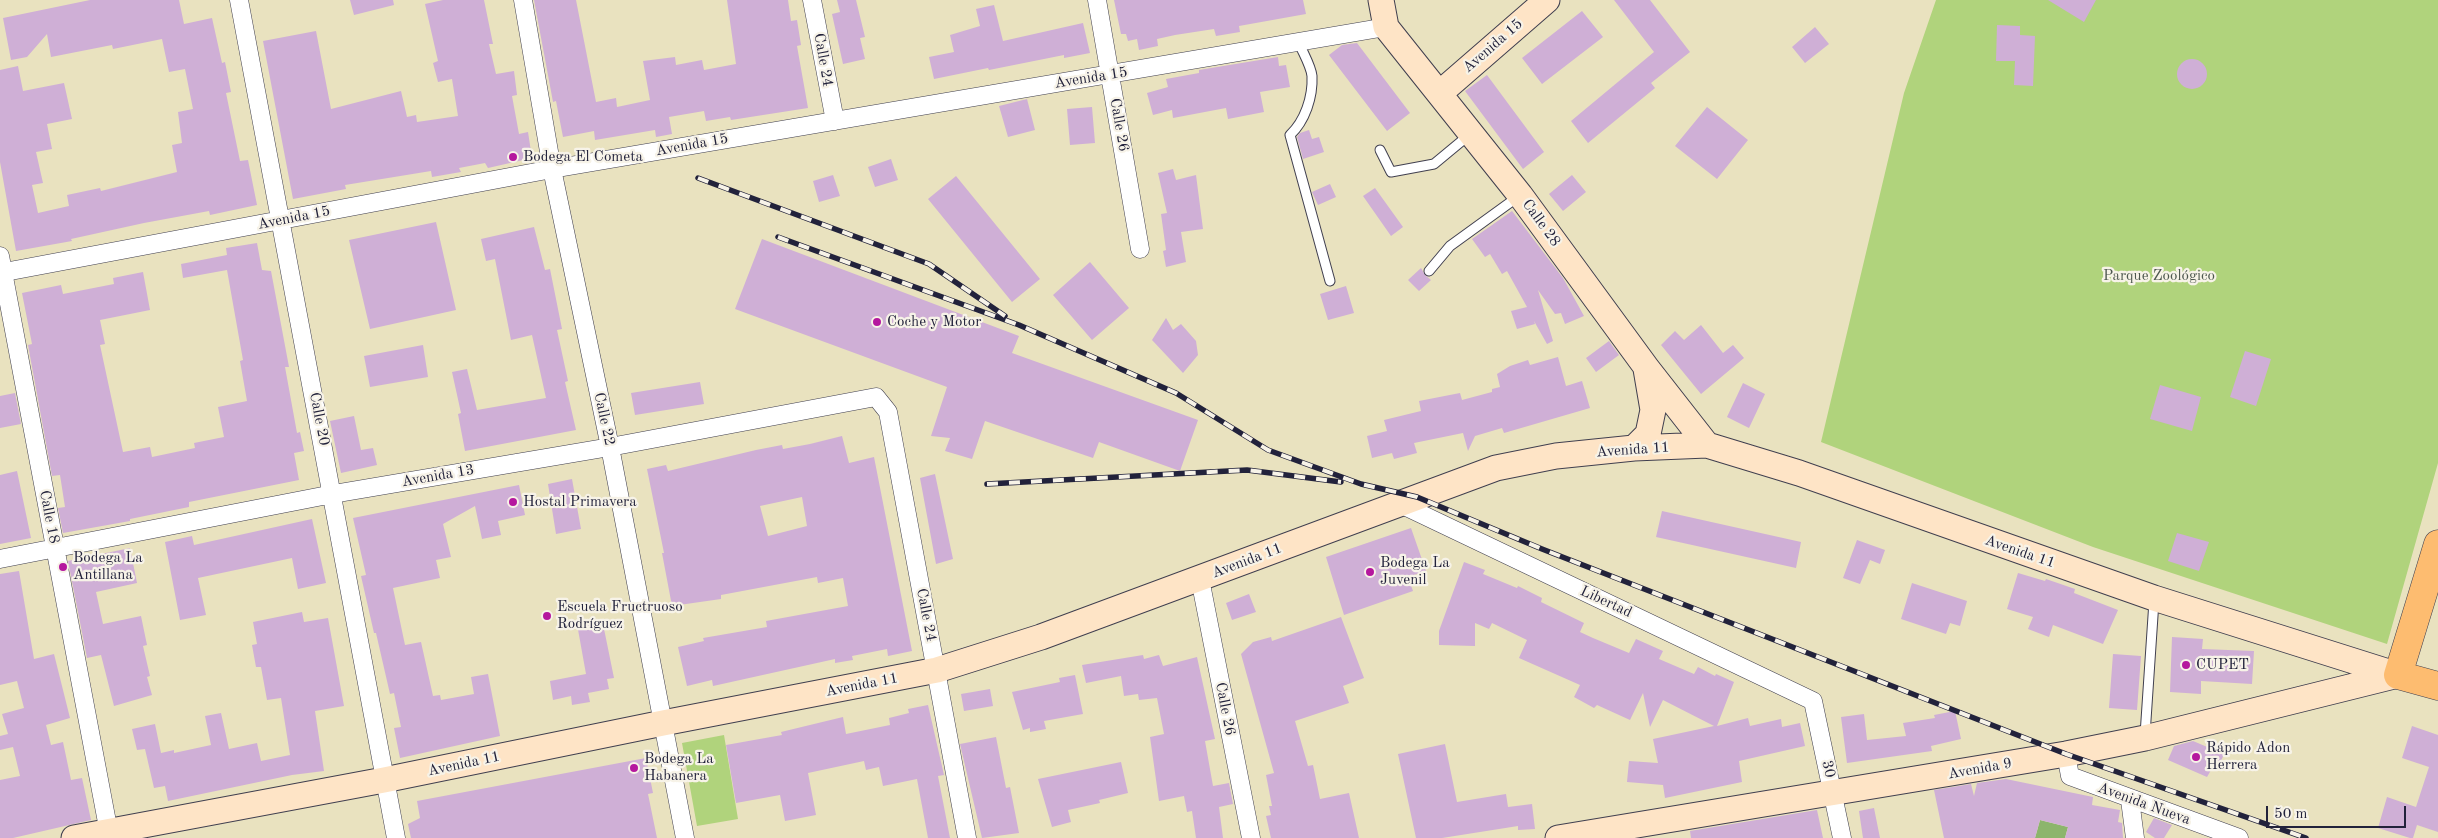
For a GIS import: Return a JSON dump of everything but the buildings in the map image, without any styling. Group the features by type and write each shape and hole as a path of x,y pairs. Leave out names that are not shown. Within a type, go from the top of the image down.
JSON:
{"main road":[{"name":"Calle 28","path":"1381,0 1386,27 1520,195 1646,367 1707,446"},
{"name":"Avenida 15","path":"1440,93 1547,0"},
{"path":"1634,448 1648,434 1653,410 1646,367"},
{"name":"Avenida 11","path":"74,838 110,835 663,723 937,670 1041,637 1496,468 1556,456 1634,448 1707,446 1799,474 2154,598 2398,675"},
{"path":"2438,544 2398,675 2438,686"},
{"name":"Avenida 9","path":"1558,838 1834,794 2066,754 2145,738 2398,675"}],"street":[{"name":"Calle 20","path":"239,0 396,838"},
{"name":"Calle 22","path":"523,0 552,169 610,447 685,838"},
{"name":"Calle 24","path":"812,0 835,121"},
{"name":"Calle 26","path":"1097,0 1140,249"},
{"name":"Avenida 15","path":"1,267 281,220 552,169 1386,27"},
{"name":"Calle 18","path":"1,267 110,835"},
{"name":"Calle 24","path":"876,397 888,412 967,838"},
{"name":"Avenida 13","path":"0,558 333,494 610,447 876,397"},
{"name":"Libertad","path":"1398,503 1813,701"},
{"name":"Calle 26","path":"1200,579 1252,838"},
{"name":"30","path":"1813,701 1842,838"},
{"name":"Avenida Nueva","path":"2066,754 2070,776 2130,800 2239,838"},
{"path":"2130,800 2135,838"}],"lane":[{"path":"1299,42 1312,75 1309,104 1296,129 1290,135 1330,281"},
{"path":"1380,150 1392,172 1434,164 1471,133"},
{"path":"1429,270 1450,246 1520,195"},
{"path":"2145,738 2154,598"}],"green space":[{"name":"Parque Zoológico","path":"1936,0 2438,0 2438,463 2387,644 2093,547 1821,442 1904,93"},
{"path":"724,735 738,819 697,826 682,743"},
{"path":"2040,820 2068,827 2065,838 2035,838"}],"railway":[{"path":"698,178 929,264 1005,316"},
{"path":"778,237 1019,325 1176,393 1268,450 1361,484 1417,497 1542,549 2066,754 2306,838"},
{"path":"987,484 1247,470 1341,482"}],"place":[{"name":"Bodega El Cometa","path":"513,157"},
{"name":"Coche y Motor","path":"877,322"},
{"name":"Hostal Primavera","path":"513,502"},
{"name":"Bodega La Antillana","path":"63,567"},
{"name":"Bodega La Juvenil","path":"1370,572"},
{"name":"Escuela Fructruoso Rodríguez","path":"547,616"},
{"name":"CUPET","path":"2186,665"},
{"name":"Rápido Adon Herrera","path":"2196,757"},
{"name":"Bodega La Habanera","path":"634,768"}]}
